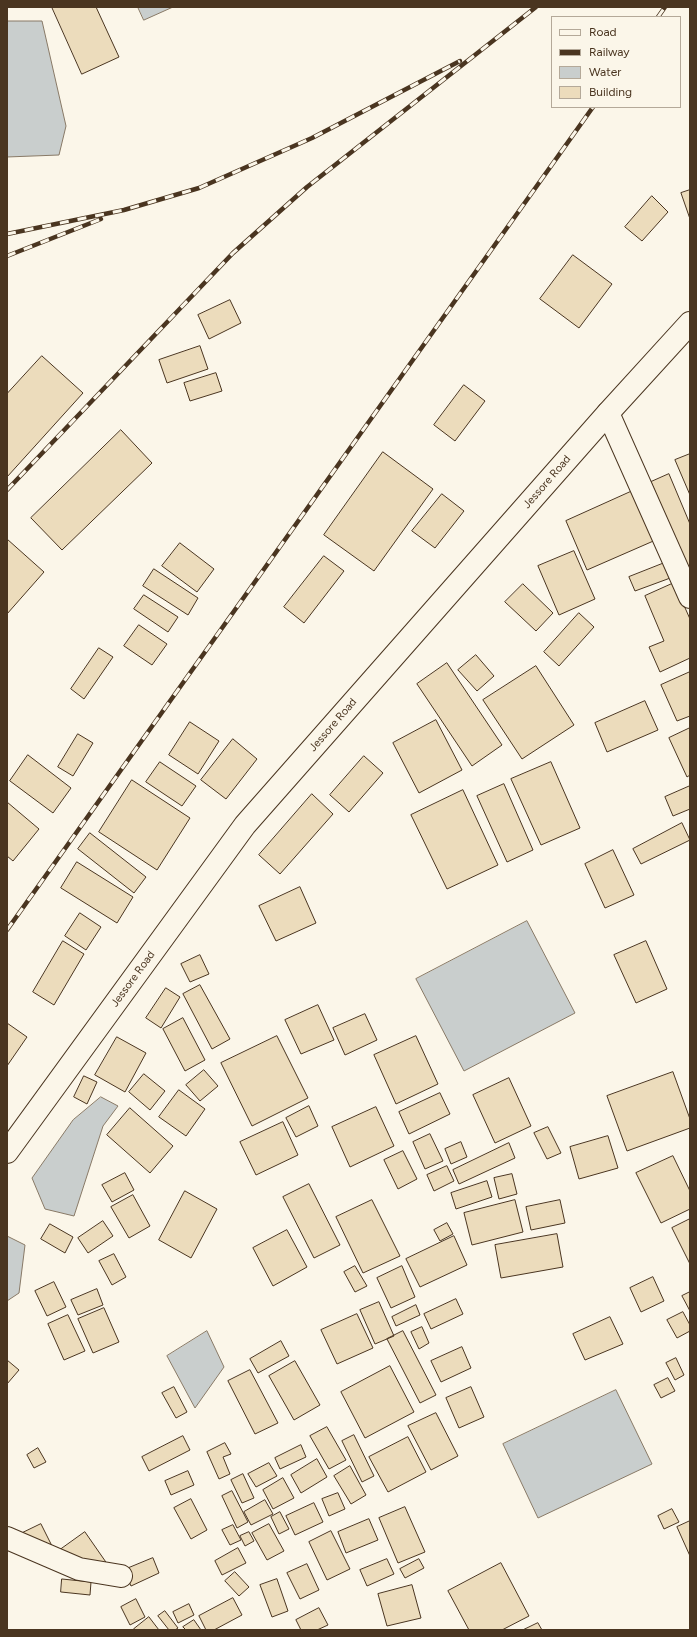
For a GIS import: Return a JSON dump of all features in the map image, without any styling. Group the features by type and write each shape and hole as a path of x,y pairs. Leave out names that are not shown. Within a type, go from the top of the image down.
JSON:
{"main road":[{"name":"Jessore Road","path":"7,1152 245,825 608,413 690,323"},
{"path":"608,413 690,597"},
{"path":"7,1538 79,1569 121,1576"}],"water":[{"path":"138,7 173,7 144,20"},
{"path":"7,21 42,21 66,126 59,155 7,157"},
{"path":"527,921 575,1013 464,1071 416,979"},
{"path":"101,1097 118,1106 103,1126 74,1216 45,1209 32,1178 73,1120"},
{"path":"7,1236 25,1245 19,1293 7,1301"},
{"path":"207,1331 224,1367 195,1408 167,1356"},
{"path":"616,1390 652,1464 538,1518 503,1444"}],"building":[{"path":"52,7 96,7 119,57 82,74"},
{"path":"690,190 690,219 681,193"},
{"path":"652,196 668,212 642,241 625,227"},
{"path":"573,255 612,284 579,328 540,299"},
{"path":"230,300 241,323 209,339 198,315"},
{"path":"200,346 208,369 167,383 159,360"},
{"path":"42,356 83,393 7,477 7,394"},
{"path":"216,373 222,391 190,401 184,383"},
{"path":"464,385 485,401 455,441 434,425"},
{"path":"121,430 152,463 62,550 31,518"},
{"path":"383,452 433,489 374,571 324,535"},
{"path":"690,454 690,495 675,460"},
{"path":"669,474 690,524 690,565 687,566 651,482"},
{"path":"637,489 658,539 587,570 566,521"},
{"path":"442,494 464,511 435,548 412,531"},
{"path":"7,539 44,572 7,614"},
{"path":"180,543 214,569 197,592 162,566"},
{"path":"574,551 595,599 559,615 538,566"},
{"path":"324,556 344,571 304,623 284,607"},
{"path":"667,562 673,577 635,591 629,577"},
{"path":"154,569 198,598 188,615 143,586"},
{"path":"674,583 690,619 690,658 660,672 649,647 664,641 645,596"},
{"path":"523,584 553,613 536,631 505,602"},
{"path":"144,595 178,617 168,632 134,609"},
{"path":"579,613 594,627 559,666 544,652"},
{"path":"139,625 167,644 152,665 124,646"},
{"path":"99,648 113,657 84,699 71,689"},
{"path":"476,655 494,676 477,691 458,670"},
{"path":"447,663 502,745 472,766 417,684"},
{"path":"536,666 574,725 522,759 483,700"},
{"path":"690,672 690,716 677,721 661,685"},
{"path":"645,701 658,730 607,752 595,723"},
{"path":"436,720 462,770 419,793 393,743"},
{"path":"190,722 219,741 198,774 169,755"},
{"path":"690,728 690,775 687,777 669,738"},
{"path":"78,734 93,743 73,776 58,767"},
{"path":"233,739 257,759 226,799 201,780"},
{"path":"28,755 71,788 53,813 10,781"},
{"path":"364,756 383,773 349,812 330,795"},
{"path":"160,762 196,786 182,806 146,782"},
{"path":"551,762 580,828 541,845 511,779"},
{"path":"132,780 190,818 157,870 99,832"},
{"path":"504,784 533,850 507,862 477,796"},
{"path":"690,786 690,809 673,816 665,797"},
{"path":"463,790 498,865 447,889 411,815"},
{"path":"312,794 333,814 280,874 259,855"},
{"path":"7,802 39,829 13,861 7,856"},
{"path":"682,823 690,840 641,864 633,849"},
{"path":"90,833 146,877 134,893 78,849"},
{"path":"613,850 634,895 605,908 585,864"},
{"path":"77,862 133,897 117,923 61,888"},
{"path":"300,887 316,923 276,941 259,906"},
{"path":"80,913 101,927 86,950 65,936"},
{"path":"63,941 84,954 54,1005 33,992"},
{"path":"646,941 667,989 636,1003 614,955"},
{"path":"200,955 209,974 190,982 181,964"},
{"path":"200,985 230,1039 212,1049 183,994"},
{"path":"166,988 180,997 161,1028 146,1018"},
{"path":"318,1005 334,1040 301,1054 285,1020"},
{"path":"365,1014 377,1040 345,1055 333,1028"},
{"path":"183,1018 205,1060 185,1071 163,1029"},
{"path":"7,1023 27,1037 7,1066"},
{"path":"277,1036 308,1098 252,1126 221,1063"},
{"path":"416,1036 438,1084 396,1104 374,1055"},
{"path":"117,1037 146,1053 125,1092 95,1075"},
{"path":"204,1070 218,1086 200,1101 186,1085"},
{"path":"673,1072 690,1119 690,1128 627,1151 607,1096"},
{"path":"144,1074 165,1091 150,1110 129,1092"},
{"path":"84,1076 97,1082 87,1104 74,1097"},
{"path":"509,1078 531,1126 495,1143 473,1095"},
{"path":"179,1090 205,1109 186,1136 159,1117"},
{"path":"440,1093 450,1114 409,1134 399,1112"},
{"path":"309,1106 318,1126 296,1137 286,1118"},
{"path":"376,1107 394,1146 350,1167 332,1127"},
{"path":"130,1108 173,1146 150,1173 107,1135"},
{"path":"283,1122 298,1155 256,1175 240,1142"},
{"path":"548,1127 561,1153 547,1159 534,1133"},
{"path":"430,1134 443,1161 425,1169 413,1142"},
{"path":"608,1136 618,1168 579,1179 570,1147"},
{"path":"461,1142 467,1157 451,1164 445,1149"},
{"path":"509,1143 515,1158 459,1184 453,1170"},
{"path":"403,1151 417,1179 398,1189 384,1160"},
{"path":"673,1156 690,1191 690,1209 661,1223 636,1173"},
{"path":"447,1166 454,1181 434,1191 427,1175"},
{"path":"125,1173 134,1190 112,1202 102,1185"},
{"path":"512,1174 517,1194 499,1199 494,1178"},
{"path":"487,1181 492,1197 456,1209 451,1193"},
{"path":"309,1184 340,1245 314,1258 283,1197"},
{"path":"185,1191 217,1209 191,1258 159,1240"},
{"path":"133,1195 150,1226 129,1238 111,1207"},
{"path":"372,1200 400,1256 363,1273 336,1217"},
{"path":"515,1200 523,1232 472,1245 464,1213"},
{"path":"560,1200 565,1223 531,1230 526,1207"},
{"path":"690,1219 690,1264 672,1228"},
{"path":"103,1221 113,1236 88,1253 78,1238"},
{"path":"447,1223 453,1234 440,1241 434,1230"},
{"path":"50,1224 73,1237 65,1253 41,1239"},
{"path":"287,1230 307,1267 273,1286 253,1248"},
{"path":"557,1234 563,1267 501,1278 495,1245"},
{"path":"454,1236 467,1265 420,1287 406,1259"},
{"path":"114,1254 126,1277 112,1285 99,1261"},
{"path":"355,1266 367,1286 355,1292 344,1272"},
{"path":"402,1266 415,1297 391,1308 377,1278"},
{"path":"653,1277 664,1301 641,1312 630,1288"},
{"path":"54,1282 66,1307 47,1316 35,1291"},
{"path":"97,1289 103,1305 78,1315 71,1300"},
{"path":"690,1292 690,1311 682,1296"},
{"path":"456,1299 463,1314 431,1329 424,1314"},
{"path":"379,1302 394,1336 375,1344 360,1310"},
{"path":"416,1305 420,1315 396,1326 392,1317"},
{"path":"104,1308 119,1342 93,1353 78,1319"},
{"path":"683,1312 690,1325 690,1331 677,1338 667,1320"},
{"path":"357,1314 373,1348 337,1364 321,1330"},
{"path":"68,1315 85,1351 64,1360 48,1324"},
{"path":"610,1317 623,1344 585,1360 573,1334"},
{"path":"422,1327 429,1343 419,1349 411,1332"},
{"path":"403,1331 436,1395 420,1403 387,1339"},
{"path":"281,1341 289,1356 258,1373 250,1359"},
{"path":"462,1347 471,1368 441,1382 431,1361"},
{"path":"676,1358 684,1375 675,1380 666,1363"},
{"path":"7,1360 19,1370 7,1384"},
{"path":"295,1361 320,1405 294,1420 269,1376"},
{"path":"390,1366 414,1412 365,1438 341,1392"},
{"path":"250,1370 278,1423 255,1434 228,1381"},
{"path":"668,1378 675,1391 661,1398 654,1385"},
{"path":"174,1387 187,1412 176,1418 162,1393"},
{"path":"471,1387 484,1417 459,1428 446,1398"},
{"path":"436,1413 458,1456 431,1470 408,1426"},
{"path":"327,1427 346,1460 329,1469 310,1436"},
{"path":"354,1435 374,1476 362,1482 342,1441"},
{"path":"183,1436 190,1450 149,1471 142,1457"},
{"path":"408,1437 426,1472 388,1492 369,1457"},
{"path":"225,1443 231,1454 223,1457 230,1474 219,1479 207,1452"},
{"path":"301,1445 306,1457 280,1469 275,1458"},
{"path":"38,1448 46,1462 34,1468 27,1455"},
{"path":"317,1459 327,1477 301,1493 291,1475"},
{"path":"269,1463 277,1476 256,1487 248,1474"},
{"path":"350,1466 366,1495 351,1504 334,1476"},
{"path":"188,1471 194,1485 171,1495 165,1481"},
{"path":"243,1474 254,1498 242,1503 231,1480"},
{"path":"283,1478 294,1498 273,1509 263,1490"},
{"path":"232,1491 248,1522 237,1528 222,1496"},
{"path":"338,1493 345,1509 329,1516 322,1499"},
{"path":"191,1499 207,1530 191,1539 174,1508"},
{"path":"265,1500 273,1514 251,1525 244,1512"},
{"path":"314,1503 323,1522 295,1535 286,1516"},
{"path":"405,1507 425,1552 398,1563 379,1518"},
{"path":"672,1509 679,1522 664,1529 658,1516"},
{"path":"280,1512 289,1529 279,1534 271,1517"},
{"path":"369,1519 378,1540 346,1553 338,1532"},
{"path":"690,1521 690,1556 677,1527"},
{"path":"41,1524 52,1546 18,1535"},
{"path":"269,1524 284,1551 267,1560 252,1533"},
{"path":"233,1525 241,1540 230,1545 222,1530"},
{"path":"331,1531 350,1569 327,1580 309,1542"},
{"path":"85,1532 117,1578 43,1562"},
{"path":"249,1532 254,1541 245,1546 240,1536"},
{"path":"238,1548 246,1563 222,1575 215,1561"},
{"path":"153,1558 159,1573 131,1586 124,1570"},
{"path":"387,1559 394,1574 367,1586 360,1570"},
{"path":"419,1559 424,1568 405,1578 400,1569"},
{"path":"501,1563 529,1616 502,1630 469,1630 448,1591"},
{"path":"307,1564 319,1590 300,1599 287,1573"},
{"path":"235,1572 249,1587 239,1596 225,1581"},
{"path":"62,1579 91,1582 90,1595 61,1592"},
{"path":"277,1579 288,1611 272,1617 260,1585"},
{"path":"412,1585 421,1618 387,1626 378,1594"},
{"path":"233,1598 242,1615 214,1630 206,1630 199,1616"},
{"path":"136,1599 145,1617 130,1625 121,1607"},
{"path":"189,1604 194,1615 178,1623 173,1612"},
{"path":"319,1608 328,1625 317,1630 301,1630 296,1620"},
{"path":"165,1611 178,1628 175,1630 169,1630 158,1616"},
{"path":"149,1617 159,1630 134,1629"},
{"path":"194,1620 201,1630 186,1630 183,1627"},
{"path":"538,1623 542,1630 523,1630"}],"railway":[{"path":"7,490 233,253 307,187 536,7"},
{"path":"659,16 665,7"},
{"path":"7,234 124,210 199,188 312,138 460,61"},
{"path":"7,930 592,108"},
{"path":"7,256 101,219"}]}
